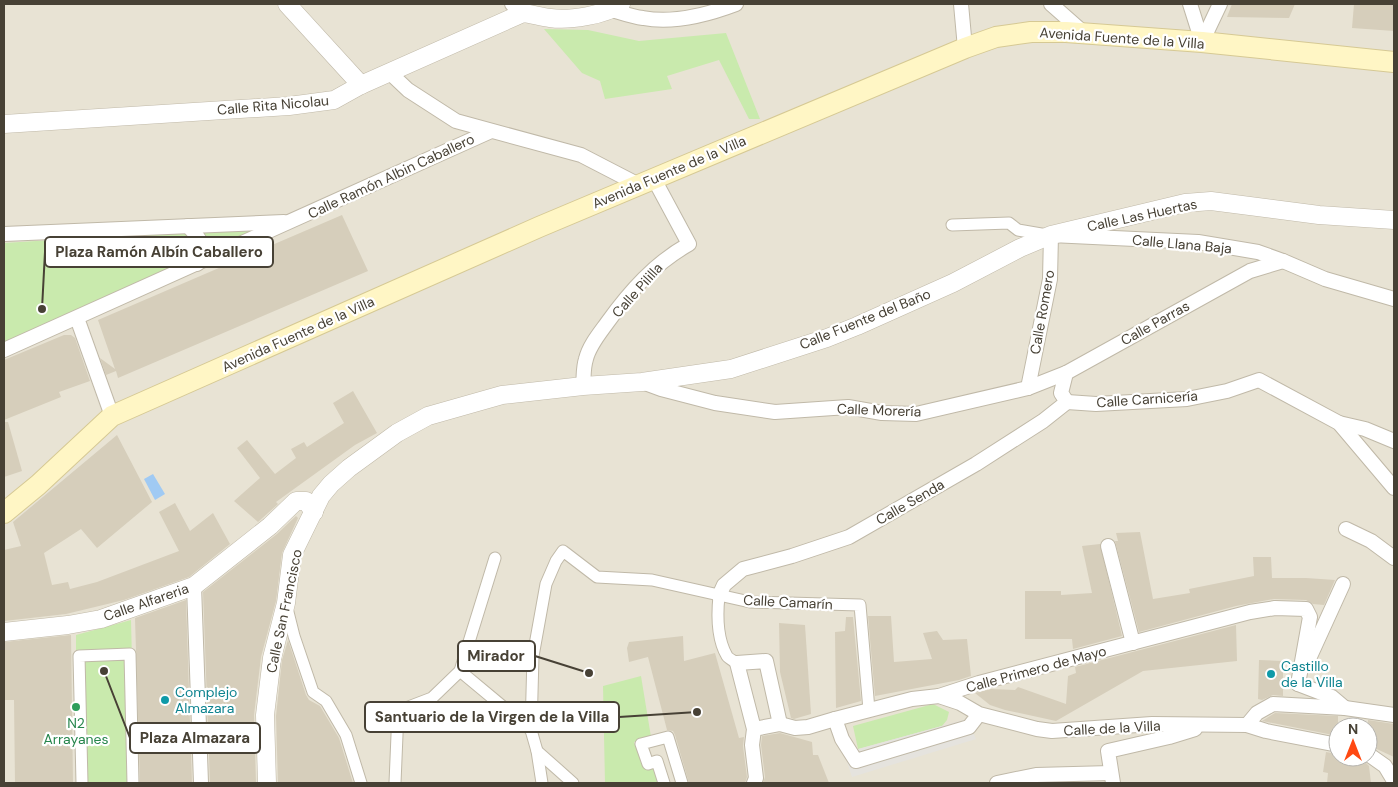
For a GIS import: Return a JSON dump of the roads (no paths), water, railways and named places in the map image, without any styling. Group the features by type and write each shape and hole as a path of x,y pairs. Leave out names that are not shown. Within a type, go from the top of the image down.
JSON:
{"main road":[{"name":"Avenida Fuente de la Villa","path":"4,513 38,485 112,416 539,227 965,48 996,37 1030,32 1085,34 1202,42 1394,62"}],"street":[{"path":"287,4 361,84"},
{"path":"518,8 552,19 586,17 617,7 644,19 678,19 712,13 736,4"},
{"path":"961,4 965,48"},
{"path":"1051,4 1085,34"},
{"path":"1190,4 1202,42"},
{"path":"1202,42 1220,4"},
{"name":"Calle Rita Nicolau","path":"4,124 289,106 334,100 361,84 518,8"},
{"path":"389,72 408,90 456,122 581,155 647,182"},
{"name":"Calle Ramón Albin Caballero","path":"4,350 292,222 490,131"},
{"name":"Calle Pililla","path":"583,386 585,360 591,346 616,311 634,288 656,267 672,254 689,244 647,182"},
{"name":"Calle Las Huertas","path":"952,224 1009,223 1018,230 1051,235 1185,203 1211,201 1319,215 1394,220"},
{"name":"Calle Ramón Albin Caballero","path":"4,234 292,222"},
{"path":"188,226 202,243 203,252 197,264"},
{"name":"Calle Llana Baja","path":"1051,235 1198,242 1258,252 1283,260 1325,279 1394,299"},
{"name":"Calle Fuente del Baño","path":"642,382 731,369 827,338 953,283 1020,248 1051,235"},
{"name":"Calle Romero","path":"1028,388 1050,279 1051,235"},
{"name":"Calle Parras","path":"1028,388 1066,372 1250,271 1283,260"},
{"path":"77,318 112,416"},
{"path":"1066,372 1061,392 1067,402"},
{"name":"Calle Carnicería","path":"1067,402 1096,404 1187,399 1227,391 1259,380 1340,423 1394,488"},
{"name":"Calle San Francisco","path":"268,783 265,715 272,658 286,603 292,555 321,496 349,468 397,433 428,416 502,395 642,382"},
{"name":"Calle Morería","path":"642,382 715,403 775,412 848,407 916,414 1028,388"},
{"name":"Calle Senda","path":"719,596 724,585 743,569 792,556 849,537 976,464 1043,422 1067,402"},
{"path":"1340,423 1365,429 1394,441"},
{"name":"Calle Alfareria","path":"4,632 68,625 101,619 194,586 270,526 296,501 306,501 314,512"},
{"path":"1346,528 1371,541 1394,558"},
{"path":"1108,546 1134,643"},
{"name":"Calle Camarín","path":"531,730 533,656 546,584 556,561 563,551 596,577 652,580 750,602 860,605 869,710"},
{"path":"395,783 398,711 432,698 460,671 495,558"},
{"path":"1343,584 1298,684 1332,697 1345,708"},
{"path":"194,586 201,783"},
{"path":"719,596 717,614 720,636 728,658 737,663 766,661 780,724"},
{"path":"286,603 294,636 313,692 326,701 346,735 361,783"},
{"name":"Calle Primero de Mayo","path":"939,696 1250,612 1275,608 1306,609 1310,617 1298,684"},
{"path":"82,783 78,656 130,654 133,783"},
{"path":"737,663 754,729 752,745 756,778 754,783"},
{"path":"460,671 531,730 537,751 542,783"},
{"name":"Calle de la Villa","path":"754,729 780,724 795,728 808,727 912,699 939,696 960,703 980,714 1037,729 1052,731 1152,724 1247,725 1266,731 1328,743"},
{"path":"1247,725 1257,713 1273,704 1345,708 1394,715"},
{"path":"835,719 842,739 856,761 969,727 980,714"},
{"path":"997,783 1036,775 1112,778 1108,751 1169,737 1206,725"},
{"path":"664,783 657,761 648,764 640,744 668,737 682,783"},
{"path":"537,751 573,783"},
{"path":"1378,761 1385,766 1394,781"}],"water":[{"path":"153,474 165,494 155,500 144,479"}],"place":[{"name":"Plaza Ramón Albín Caballero","path":"42,309"},
{"name":"Plaza Almazara","path":"104,671"},
{"name":"Mirador","path":"589,673"},
{"name":"Castillo de la Villa","path":"1271,674"},
{"name":"Complejo Almazara","path":"165,700"},
{"name":"N2 Arrayanes","path":"76,707"},
{"name":"Santuario de la Virgen de la Villa","path":"697,712"}]}
